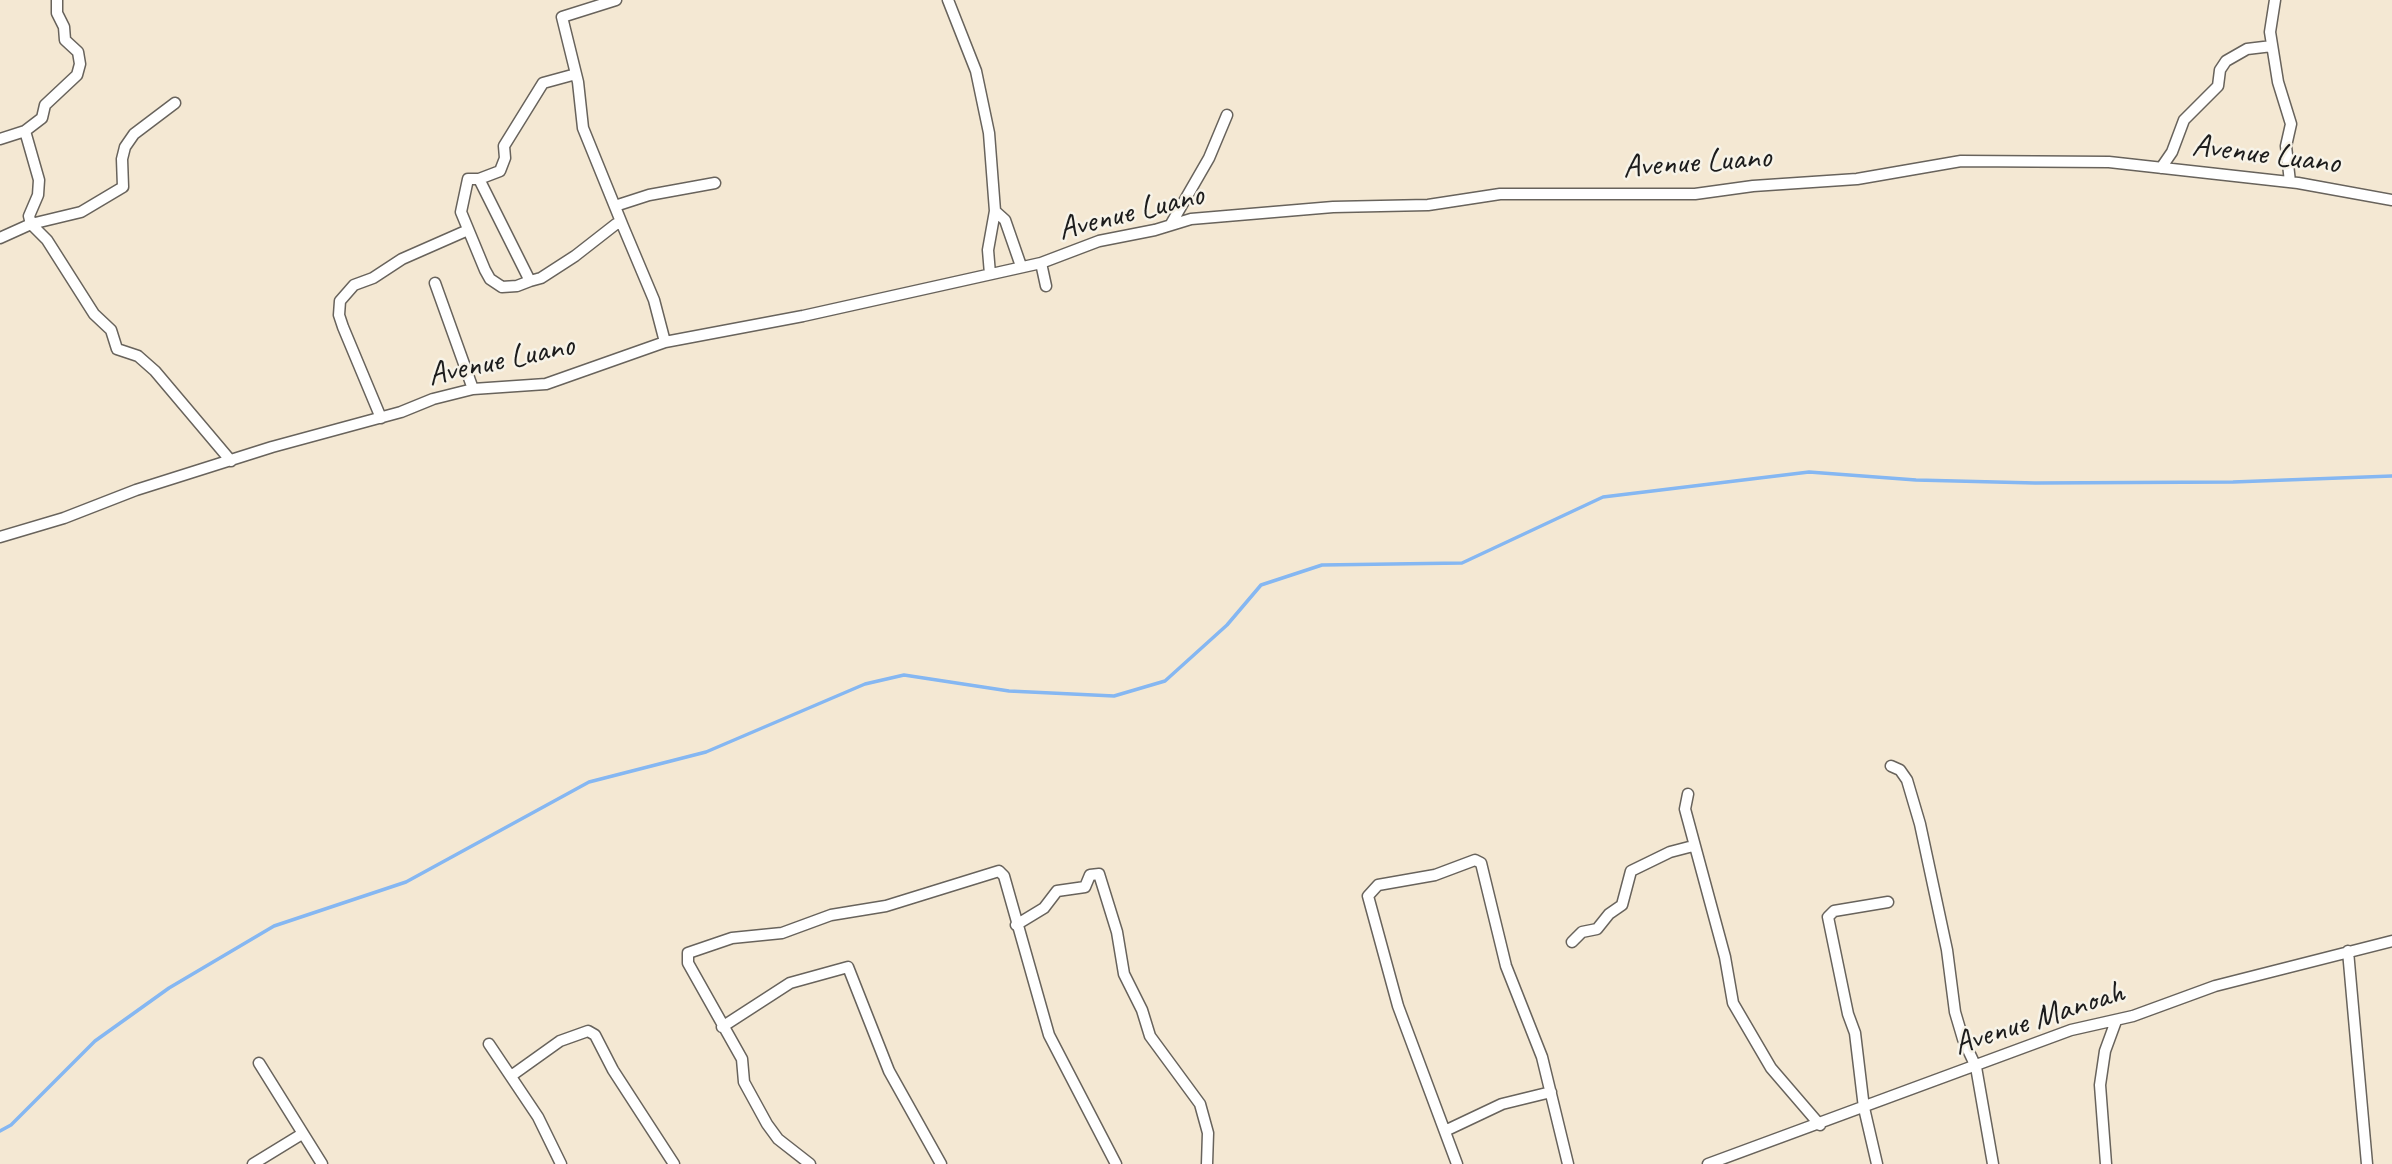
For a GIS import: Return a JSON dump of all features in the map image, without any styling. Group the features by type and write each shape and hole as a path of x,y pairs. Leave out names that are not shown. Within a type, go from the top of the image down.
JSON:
{"street":[{"path":"0,139 26,131 42,118 46,105 71,83 79,70 78,52 65,40 64,27 57,13 57,0"},
{"path":"616,0 602,2 562,18 576,74 583,128 654,300 665,342"},
{"path":"948,0 980,86 992,152 995,211 988,250 990,274"},
{"path":"2275,0 2270,23 2278,82 2291,124 2286,146 2290,182"},
{"path":"2161,168 2172,152 2184,120 2218,86 2226,61 2248,49 2272,46"},
{"path":"576,74 543,83 504,146 505,158 500,171 479,179 471,177 466,184 461,212 490,279 507,288 530,281 575,256 616,224 622,225"},
{"path":"0,238 31,224 81,212 123,187 122,159 125,147 134,134 175,103"},
{"path":"1171,224 1209,158 1227,115"},
{"path":"26,131 39,180 38,195 29,216 31,224 47,240 94,314 111,330 117,349 138,356 155,371 231,461"},
{"name":"Avenue Luano","path":"0,537 231,461 381,418 433,398 473,389 546,384 665,342 803,316 1041,263 1099,241 1201,218 1333,207 1428,205 1500,194 1695,194 1774,184 1857,179 1947,161 2109,162 2290,182 2392,200"},
{"path":"479,179 530,281"},
{"path":"615,206 649,195 715,183"},
{"path":"995,211 1006,220 1021,266"},
{"path":"381,418 343,327 339,314 340,301 354,285 373,278 402,259 468,230"},
{"path":"1041,263 1046,286"},
{"path":"435,283 473,389"},
{"path":"1891,766 1900,770 1907,780 1920,824 1947,950 1955,1012 1963,1039 1976,1067 1993,1164"},
{"path":"1688,794 1685,809 1693,846 1726,957 1737,1013 1772,1068 1820,1125"},
{"path":"1572,942 1582,932 1597,929 1609,914 1622,905 1631,871 1670,852 1693,846"},
{"path":"1457,1164 1447,1130 1398,1006 1368,904 1370,890 1378,885 1436,875 1480,861 1506,966 1534,1032 1568,1164"},
{"path":"810,1164 778,1139 767,1124 744,1082 742,1059 688,963 687,955 720,941 782,933 831,915 894,904 999,872 1004,876 1049,1035 1116,1164"},
{"path":"1016,925 1044,908 1057,891 1085,887 1090,875 1099,874 1117,932 1124,974 1142,1010 1150,1036 1200,1104 1208,1133 1207,1164"},
{"path":"1877,1164 1864,1108 1860,1060 1829,915 1888,902"},
{"name":"Avenue Manoah","path":"1708,1164 1820,1125 2071,1030 2116,1021 2216,986 2392,941"},
{"path":"2348,951 2367,1164"},
{"path":"722,1027 790,983 848,967 889,1071 941,1164"},
{"path":"2106,1164 2100,1084 2105,1051 2116,1021"},
{"path":"511,1076 560,1041 588,1031 594,1035 613,1070 674,1164"},
{"path":"489,1044 538,1117 561,1164"},
{"path":"259,1063 322,1164"},
{"path":"1447,1130 1502,1104 1551,1092"},
{"path":"253,1164 302,1134"}],"waterway":[{"path":"0,1131 11,1125 95,1041 169,988 274,926 406,882 589,782 706,752 865,684 904,675 1009,691 1114,696 1165,681 1227,625 1261,585 1322,565 1462,563 1603,497 1809,472 1916,480 2035,483 2233,482 2392,476"}]}
